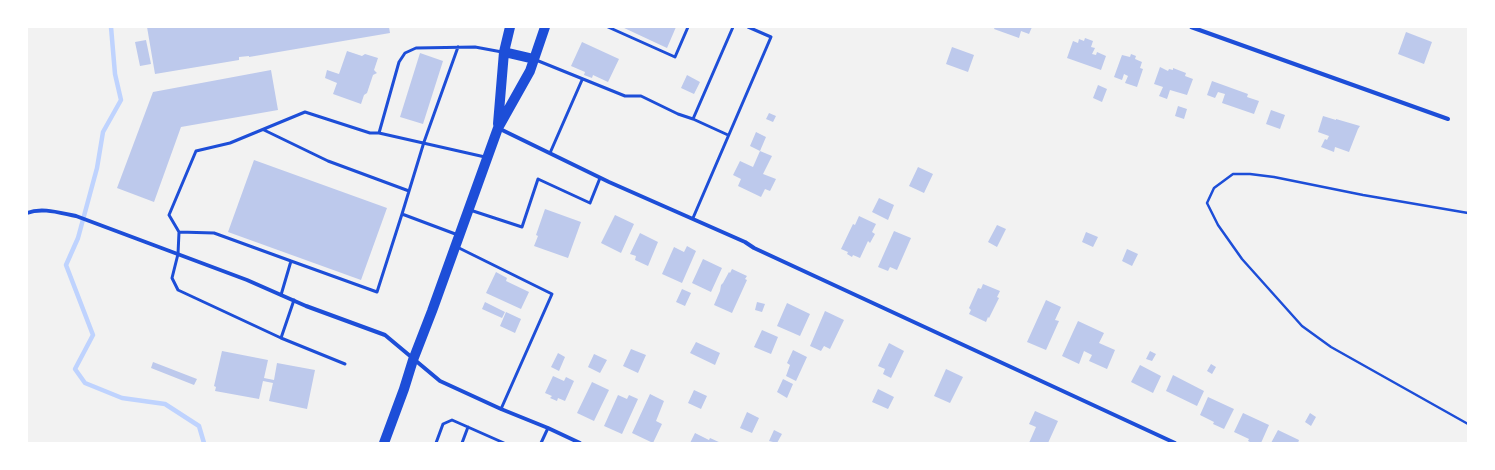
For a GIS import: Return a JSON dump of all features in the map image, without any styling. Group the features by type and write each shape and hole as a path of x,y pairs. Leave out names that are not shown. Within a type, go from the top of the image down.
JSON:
{"main road":[{"path":"498,128 504,52 510,27"},
{"path":"384,443 498,128 530,71 545,27"},
{"path":"504,52 534,59"}],"street":[{"path":"1191,27 1448,119"},
{"path":"498,128 600,178 693,218 1175,443"},
{"path":"27,213 46,211 76,216 247,280 294,300 386,335 413,360 440,381 580,443"}],"lane":[{"path":"608,27 675,57 688,27"},
{"path":"693,119 732,27"},
{"path":"693,218 771,37 748,27"},
{"path":"378,133 399,62 405,53 416,48 458,47 475,47 504,52"},
{"path":"179,232 214,233 376,292 424,142 458,47"},
{"path":"534,59 582,80 625,96 641,96 728,135"},
{"path":"550,153 582,80"},
{"path":"345,364 280,338 178,290 172,278 178,254 179,232 169,215 196,151 230,143 305,112 370,133 378,133 424,142 487,158"},
{"path":"264,130 328,160 409,191"},
{"path":"468,209 522,227 538,179 590,203 600,178"},
{"path":"402,214 459,235"},
{"path":"455,246 552,294 501,409"},
{"path":"281,294 291,261"},
{"path":"280,338 294,300"},
{"path":"436,443 443,424 452,420 504,443"},
{"path":"462,443 468,427"},
{"path":"541,443 548,428"}],"path":[{"path":"1468,213 1363,195 1274,177 1250,174 1233,174 1214,188 1207,203 1218,225 1242,259 1302,326 1331,347 1468,424"}],"building":[{"path":"147,27 389,27 390,33 249,57 239,57 239,60 155,74"},
{"path":"622,27 676,27 667,48"},
{"path":"995,27 1032,27 1029,34 1021,31 1019,38 994,29"},
{"path":"1406,32 1432,42 1424,64 1398,54"},
{"path":"1085,38 1093,41 1091,47 1095,48 1092,54 1096,55 1097,52 1106,56 1101,70 1067,58 1073,41 1078,43 1079,39 1084,41"},
{"path":"146,40 151,64 140,66 135,42"},
{"path":"582,42 619,59 608,82 593,75 592,78 584,75 585,72 571,66"},
{"path":"952,47 974,55 968,72 946,64"},
{"path":"347,51 362,56 365,54 378,58 374,70 377,73 373,75 367,93 364,95 361,104 333,94 337,83 325,78 327,70 339,74"},
{"path":"420,53 443,61 423,124 400,117"},
{"path":"1131,54 1136,56 1135,59 1142,62 1140,68 1143,69 1137,87 1125,83 1128,76 1124,74 1122,80 1114,77 1122,55 1130,57"},
{"path":"1160,67 1168,71 1169,69 1173,70 1173,68 1186,73 1185,76 1193,79 1187,95 1170,90 1167,99 1159,96 1163,87 1154,84"},
{"path":"271,70 278,110 181,127 154,202 117,188 153,92"},
{"path":"687,75 700,82 694,94 681,88"},
{"path":"1212,81 1248,94 1247,97 1259,101 1254,114 1222,103 1225,94 1218,92 1215,98 1207,95"},
{"path":"1098,85 1107,89 1102,102 1093,98"},
{"path":"1178,106 1187,109 1184,119 1175,116"},
{"path":"1271,110 1285,115 1280,129 1266,124"},
{"path":"769,113 776,116 773,122 766,119"},
{"path":"1323,116 1360,126 1349,152 1335,147 1334,152 1321,147 1325,139 1327,140 1329,136 1318,132"},
{"path":"756,132 766,137 760,151 750,146"},
{"path":"760,151 772,156 763,174 776,179 770,191 765,189 761,197 738,186 741,179 733,175 740,161 753,167"},
{"path":"254,160 387,208 361,280 228,232"},
{"path":"918,167 933,174 924,193 909,186"},
{"path":"879,198 894,205 888,220 872,212"},
{"path":"545,209 581,222 568,258 534,246 538,236 536,235"},
{"path":"615,215 634,224 621,253 601,243"},
{"path":"859,216 876,224 872,232 875,234 870,243 868,241 860,258 853,255 852,257 847,254 848,252 841,249 853,224 855,225"},
{"path":"997,225 1006,229 997,247 988,242"},
{"path":"894,231 911,238 897,270 890,267 888,271 878,267"},
{"path":"1086,232 1098,237 1093,247 1082,242"},
{"path":"640,233 658,242 648,266 635,260 636,256 630,254"},
{"path":"687,246 696,251 682,283 662,274 674,247 684,252"},
{"path":"1127,249 1138,254 1132,266 1122,261"},
{"path":"703,259 722,268 711,292 692,283"},
{"path":"732,269 747,276 745,279 747,280 732,313 714,305 721,285"},
{"path":"496,272 507,278 506,281 529,292 521,309 486,293"},
{"path":"983,284 1000,291 997,297 999,298 986,322 969,314 971,310 969,308 978,288 981,289"},
{"path":"682,289 691,293 685,306 676,302"},
{"path":"1046,300 1061,307 1055,320 1059,321 1046,350 1027,342"},
{"path":"485,302 505,312 502,318 482,309"},
{"path":"757,302 765,304 762,312 755,310"},
{"path":"787,303 810,314 800,336 777,326"},
{"path":"825,311 844,320 830,349 824,346 821,351 810,346"},
{"path":"506,312 521,319 515,333 500,326"},
{"path":"1078,321 1104,333 1099,343 1115,350 1107,369 1089,361 1092,355 1084,351 1079,364 1062,356"},
{"path":"762,330 778,337 771,354 754,347"},
{"path":"696,342 720,353 715,365 690,353"},
{"path":"889,343 904,351 891,378 883,374 885,369 878,366"},
{"path":"631,349 646,355 638,373 623,366"},
{"path":"793,350 807,357 796,381 786,376 790,365 787,363"},
{"path":"222,351 268,360 264,378 274,380 277,363 315,370 307,409 269,401 273,383 263,381 259,399 215,391 216,387 214,386"},
{"path":"1150,351 1156,354 1152,361 1146,359"},
{"path":"558,353 565,357 559,371 551,367"},
{"path":"594,354 607,360 600,373 588,367"},
{"path":"153,362 197,379 194,385 151,368"},
{"path":"1211,364 1216,367 1212,374 1207,371"},
{"path":"1140,365 1161,376 1153,393 1131,382"},
{"path":"946,369 963,377 950,403 934,396"},
{"path":"1173,375 1204,391 1197,406 1166,391"},
{"path":"553,376 564,381 566,377 574,381 565,401 558,398 557,401 550,398 552,396 545,393"},
{"path":"783,379 793,384 787,398 777,392"},
{"path":"592,382 609,390 594,421 577,413"},
{"path":"878,389 894,397 888,409 872,402"},
{"path":"694,390 707,396 701,409 688,403"},
{"path":"650,394 664,401 656,421 662,424 653,443 632,433"},
{"path":"618,395 627,399 629,395 638,399 622,434 604,426"},
{"path":"1208,397 1234,409 1224,429 1213,424 1214,422 1200,415"},
{"path":"1035,411 1058,421 1048,443 1029,443 1036,427 1029,424"},
{"path":"747,412 759,418 752,433 740,428"},
{"path":"1243,413 1269,425 1261,443 1252,443 1248,441 1249,439 1234,432"},
{"path":"1310,413 1316,417 1311,426 1305,422"},
{"path":"774,430 782,434 777,443 769,441"},
{"path":"1278,430 1299,440 1298,443 1271,443"},
{"path":"695,433 709,440 710,438 721,443 690,443"}],"waterway":[{"path":"111,27 115,74 121,100 103,132 97,168 78,238 66,265 93,335 75,369 85,383 122,398 165,404 199,426 204,443"}]}
